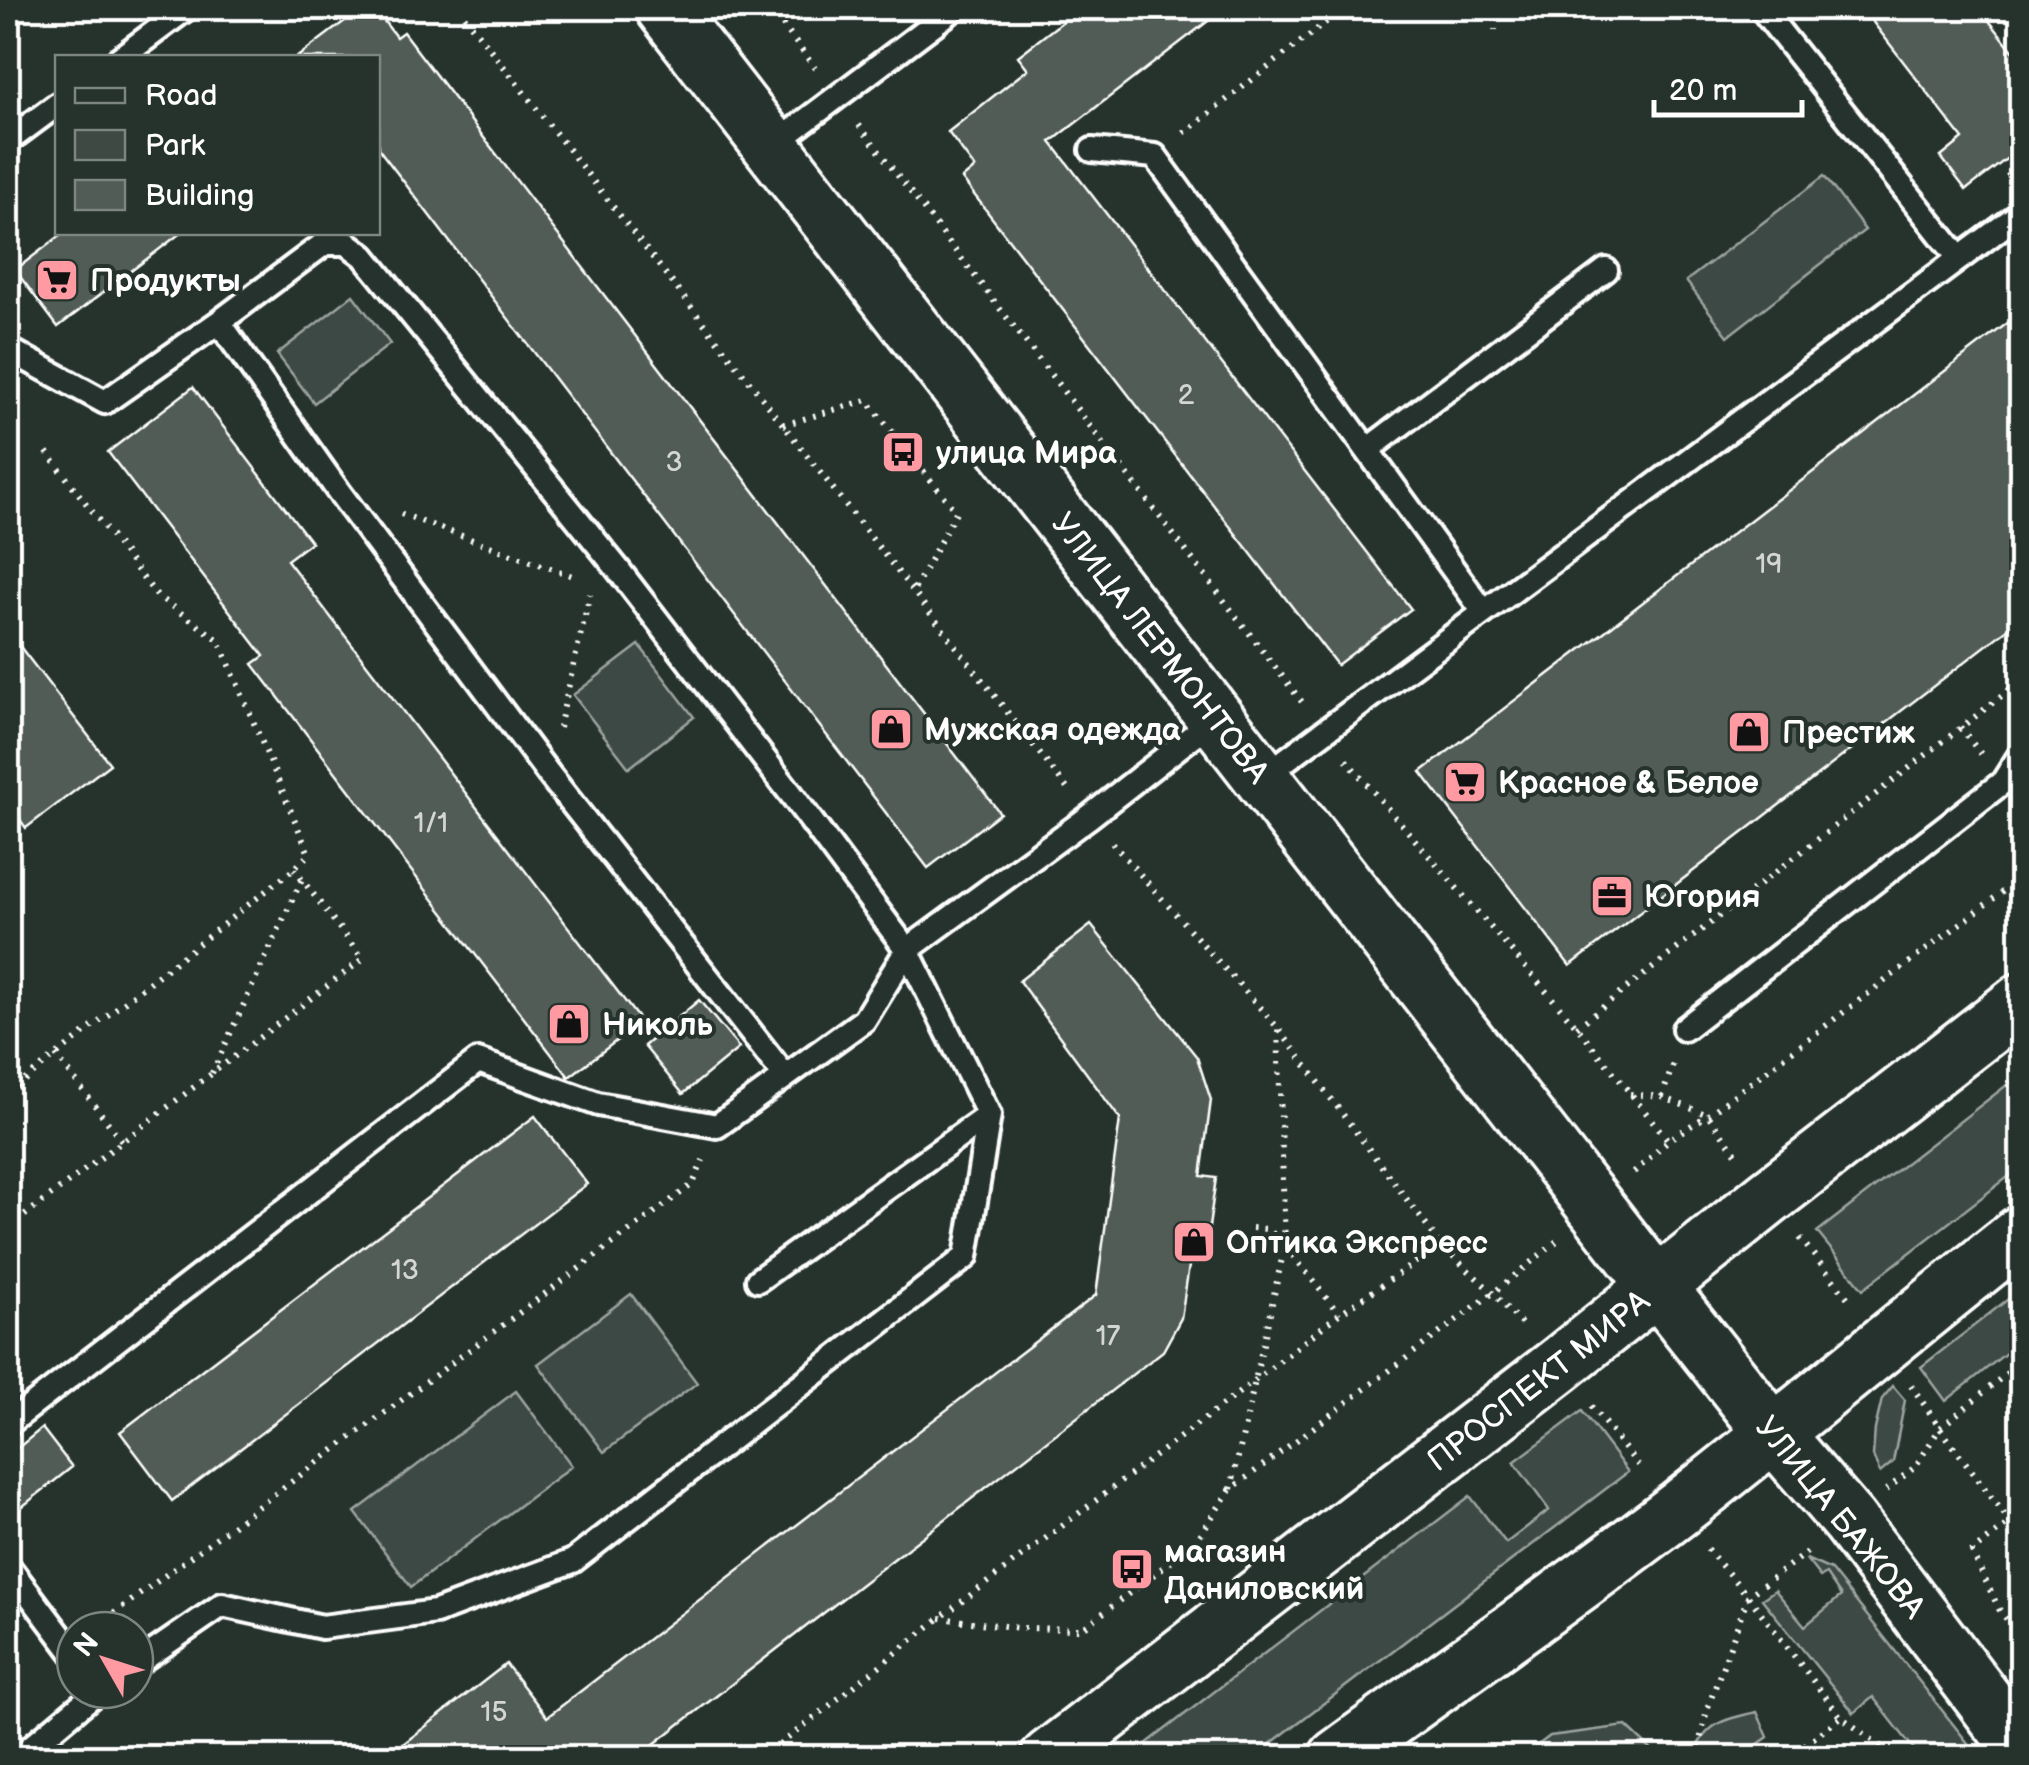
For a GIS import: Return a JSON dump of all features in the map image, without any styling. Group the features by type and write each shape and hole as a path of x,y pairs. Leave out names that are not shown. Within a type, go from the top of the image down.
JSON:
{"main road":[{"name":"УЛИЦА ЛЕРМОНТОВА","path":"664,8 1657,1286"},
{"name":"ПРОСПЕКТ МИРА","path":"1049,1758 2022,1001"},
{"path":"1337,1758 1675,1512 2022,1233"},
{"name":"УЛИЦА БАЖОВА","path":"1657,1286 1774,1434 1849,1521 2022,1750"}],"lane":[{"path":"124,55 187,8"},
{"path":"772,146 956,8"},
{"path":"1761,8 1960,258"},
{"path":"8,140 55,106"},
{"path":"1092,150 1155,156 1484,612"},
{"path":"1263,777 2022,212"},
{"path":"8,349 105,402 325,243 347,242 364,256 640,598 907,950 989,1116 966,1257 573,1561 436,1612 322,1628 222,1604 155,1651"},
{"path":"1367,450 1606,270"},
{"path":"219,322 339,492 548,773 784,1076"},
{"path":"8,1424 478,1061 598,1104 718,1126 864,1020 907,950 1089,817 1217,717"},
{"path":"1684,1029 2003,782 2022,752"},
{"path":"758,1280 989,1116"},
{"path":"8,1566 55,1629"},
{"path":"18,1758 75,1710"}],"path":[{"path":"458,8 1089,817 1278,1028 1441,1245 1493,1293 1558,1365 1675,1512 1748,1596 1841,1717 1897,1758"},
{"path":"770,8 1341,754 1577,1027 1668,1140"},
{"path":"1155,156 1344,8"},
{"path":"1495,8 1496,30"},
{"path":"783,425 867,400 956,512 913,592"},
{"path":"8,1093 310,854 220,640 157,596 46,451"},
{"path":"339,492 593,583 548,773"},
{"path":"1577,1027 2022,680"},
{"path":"8,1228 363,959 294,870"},
{"path":"940,1618 1020,1628 1082,1629 1194,1544 1230,1490 1493,1293 1596,1210 1668,1140 1708,1115 2022,876"},
{"path":"211,1074 302,879"},
{"path":"1230,1490 1285,1245 1278,1028"},
{"path":"56,1055 122,1141"},
{"path":"1629,1094 1662,1097 1708,1115"},
{"path":"119,1610 693,1184 718,1126"},
{"path":"8,1214 31,1210"},
{"path":"1252,1228 1268,1229 1285,1245 1338,1314"},
{"path":"763,1758 1338,1314 1441,1245"},
{"path":"2022,1514 1972,1552 1999,1609 2022,1640"},
{"path":"1696,1758 1707,1710 1748,1596"},
{"path":"1788,1758 1841,1717"}],"green space":[{"path":"1824,176 1865,230 1728,336 1686,281"},
{"path":"353,295 390,344 314,403 277,354"},
{"path":"639,645 694,717 629,768 573,695"},
{"path":"2021,1074 2021,1167 1863,1289 1817,1232"},
{"path":"2021,1289 2021,1341 1946,1401 1921,1367"},
{"path":"631,1294 697,1383 604,1452 538,1364"},
{"path":"1893,1386 1905,1400 1893,1462 1880,1473 1873,1456 1875,1429 1882,1399"},
{"path":"516,1391 572,1466 411,1587 355,1512"},
{"path":"1582,1411 1628,1472 1253,1757 1129,1757 1470,1496 1506,1543 1549,1510 1514,1462"},
{"path":"1806,1559 1831,1570 1979,1757 1920,1757 1873,1697 1854,1713 1762,1599 1775,1590 1805,1626 1841,1596 1826,1574 1820,1577"},
{"path":"1757,1712 1768,1737 1740,1757 1692,1757 1704,1736 1717,1724"},
{"path":"1626,1726 1659,1757 1522,1757 1550,1736"}],"building":[{"path":"362,8 374,8 396,37 403,32 1000,813 928,868 380,151 380,55 300,55"},
{"path":"1080,8 1225,8 1051,142 1411,609 1337,665 962,179 975,168 948,132 1028,69 1018,56"},
{"path":"1862,8 1979,8 2022,62 2022,147 1966,190 1941,157 1963,139"},
{"path":"61,235 178,235 58,327 15,270"},
{"path":"2022,312 2022,618 1570,966 1421,772"},
{"path":"193,387 311,542 287,560 641,1022 569,1077 253,664 264,656 108,452"},
{"path":"8,631 110,764 26,828 8,803"},
{"path":"1091,925 1197,1057 1211,1100 1201,1176 1216,1178 1205,1255 1191,1253 1181,1318 1163,1351 636,1758 385,1758 506,1664 547,1717 1096,1295 1120,1119 1019,981"},
{"path":"699,1000 739,1048 683,1094 644,1046"},
{"path":"535,1116 587,1184 172,1501 120,1432"},
{"path":"42,1428 72,1467 8,1518 8,1456"}],"place":[{"name":"Продукты","path":"57,280"},
{"name":"улица Мира","path":"903,452"},
{"name":"Мужская одежда","path":"891,729"},
{"name":"Престиж","path":"1749,732"},
{"name":"Красное & Белое","path":"1465,782"},
{"name":"Югория","path":"1612,896"},
{"name":"Николь","path":"569,1024"},
{"name":"Оптика Экспресс","path":"1194,1242"},
{"name":"магазин Даниловский","path":"1132,1569"}]}
